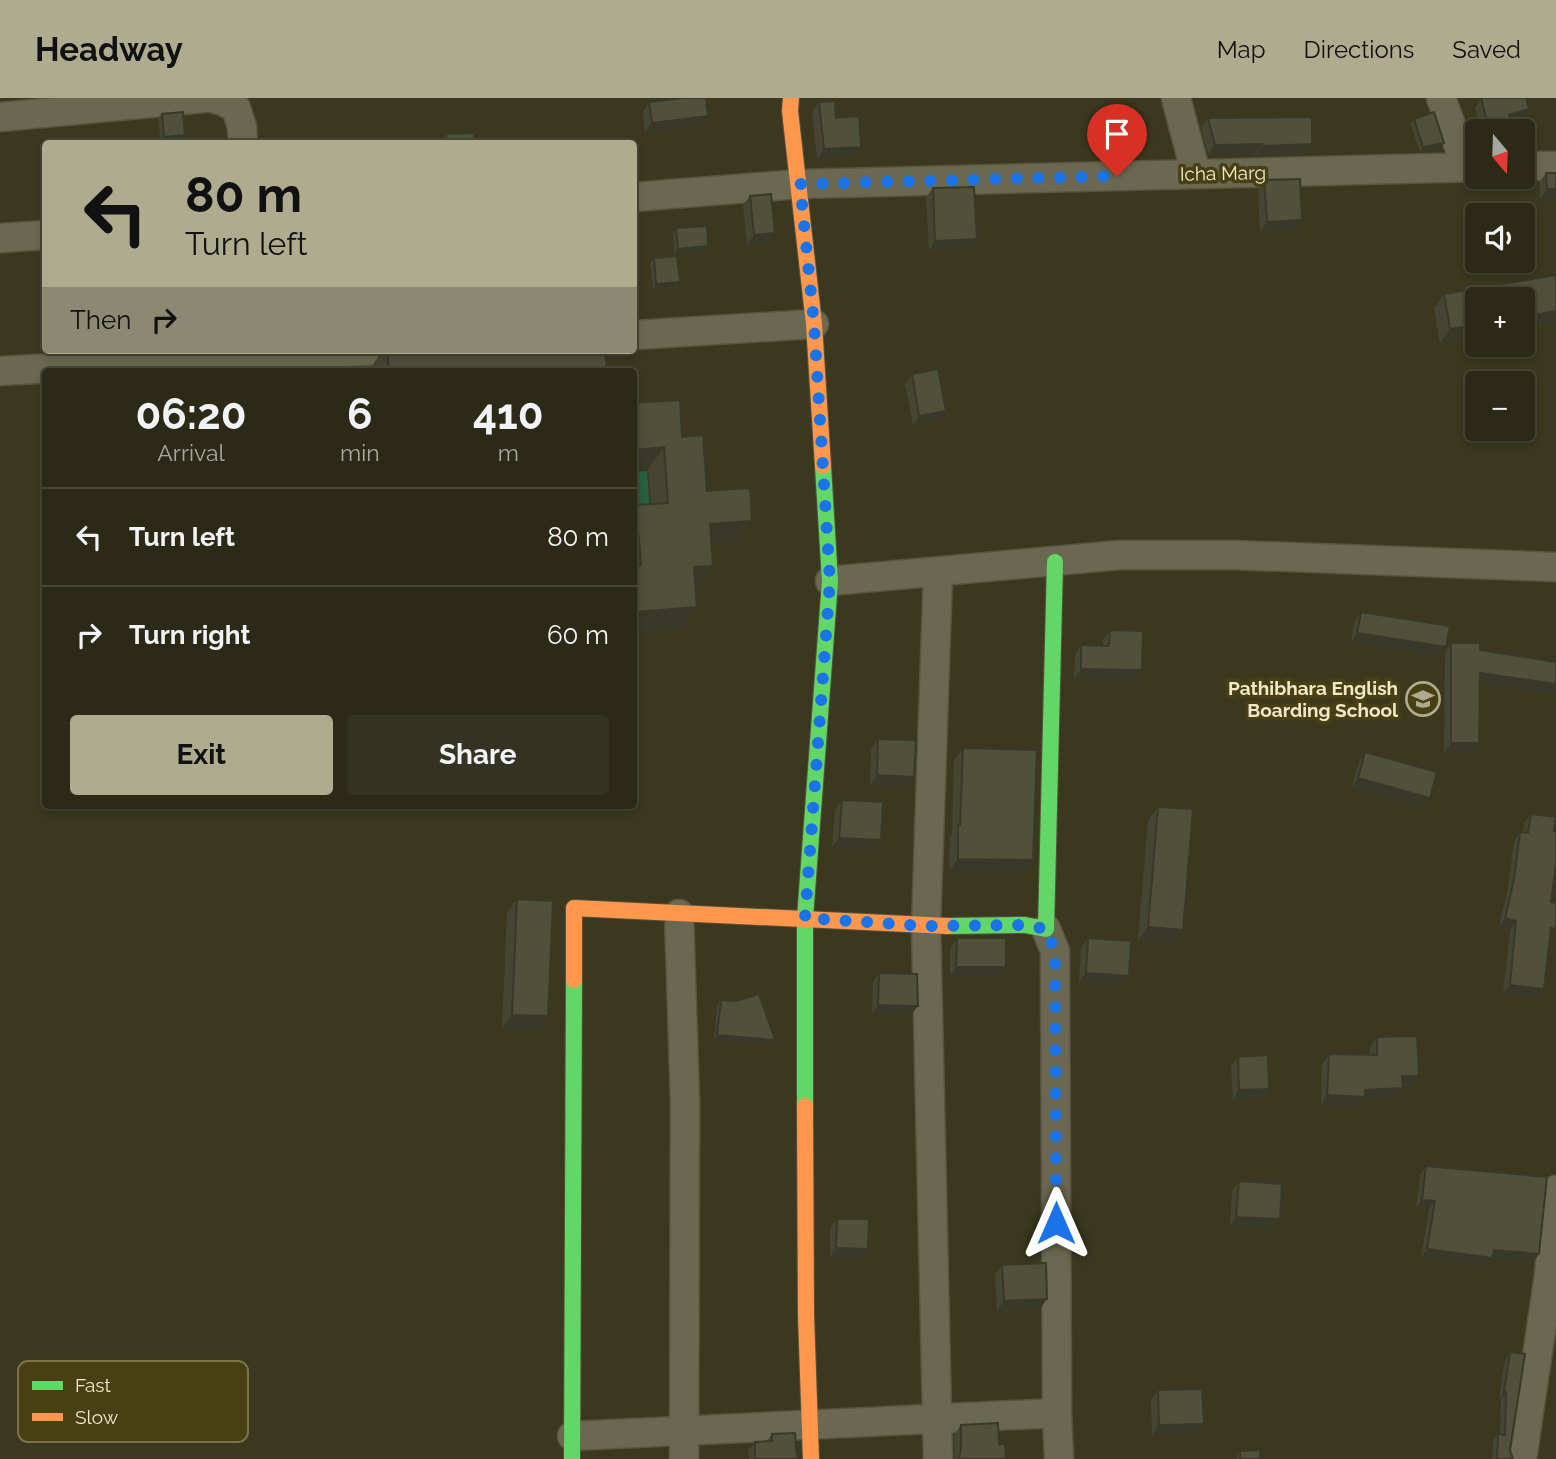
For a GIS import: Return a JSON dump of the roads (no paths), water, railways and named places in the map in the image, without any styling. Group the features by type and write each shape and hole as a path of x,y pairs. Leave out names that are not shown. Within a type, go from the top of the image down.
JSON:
{"street":[{"path":"0,117 204,98"},
{"path":"211,98 236,108 243,140"},
{"path":"791,98 790,111 814,324 830,581 805,918 806,1315 811,1459"},
{"path":"1176,98 1196,174"},
{"path":"1441,98 1465,152"},
{"path":"1535,166 1556,166"},
{"name":"Icha Marg","path":"637,197 800,184 1465,168"},
{"path":"0,238 42,235"},
{"path":"637,335 814,324"},
{"path":"46,368 258,354"},
{"path":"0,371 42,368"},
{"path":"830,581 1120,555 1234,555 1556,567"},
{"path":"1055,562 1046,929 1055,951 1059,1459"},
{"path":"938,573 926,926 938,1459"},
{"path":"1046,929 1025,925 926,926 574,908 572,1448 683,1431 1057,1413"},
{"path":"679,914 685,1102 684,1459"},
{"path":"1522,1459 1549,1275 1556,1190"}],"place":[{"name":"Pathibhara English Boarding School","path":"1423,699"}]}
